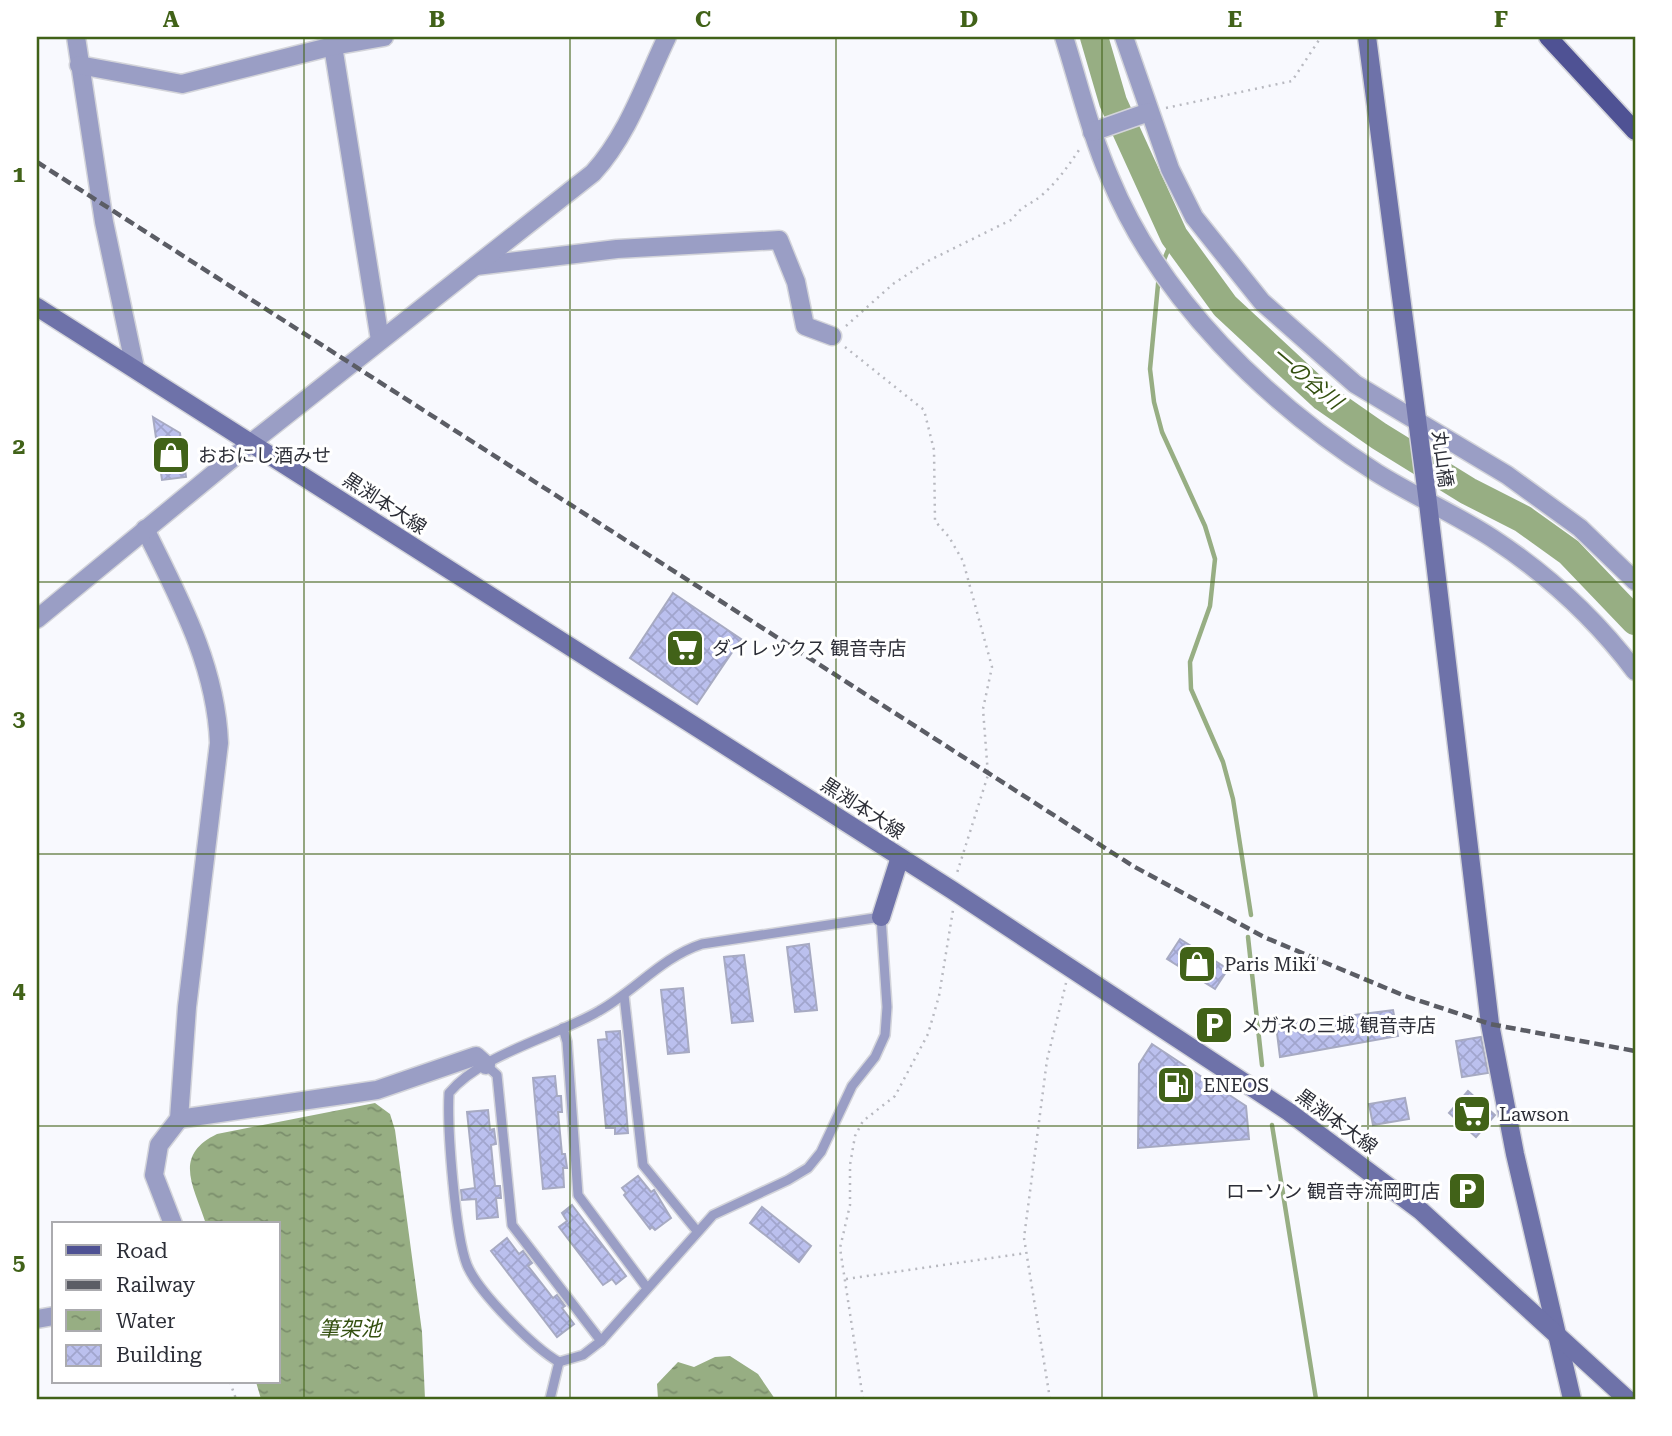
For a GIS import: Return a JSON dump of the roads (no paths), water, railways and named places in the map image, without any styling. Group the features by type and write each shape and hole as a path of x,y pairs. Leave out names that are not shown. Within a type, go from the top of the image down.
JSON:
{"main road":[{"name":"丸山橋","path":"1367,37 1428,503 1490,1024 1555,1332 1572,1399"},
{"path":"1548,37 1635,131"},
{"name":"黒渕本大線","path":"37,307 900,857 953,898 1338,1147 1422,1211 1627,1399"},
{"path":"881,917 900,857"}],"street":[{"path":"76,37 104,222 135,368"},
{"path":"79,65 182,84 333,46 384,37"},
{"path":"37,619 145,528 593,173 609,156 667,37"},
{"path":"1064,37 1092,132 1119,199 1149,256 1169,284 1245,369 1363,463 1490,537 1541,573 1613,642 1635,671"},
{"path":"1124,37 1170,169 1194,216 1262,302 1355,384 1507,475 1580,528 1635,581"},
{"path":"333,46 380,340"},
{"path":"1092,132 1149,112"},
{"path":"476,267 617,249 779,240 796,282 805,326 832,336"},
{"path":"145,528 187,615 210,673 218,708 219,743 187,1007 179,1119 159,1144 154,1175 172,1222"},
{"path":"179,1119 377,1090 476,1056 486,1065"}],"lane":[{"path":"881,917 887,1007 885,1035 875,1057 852,1086 821,1152 808,1168 788,1180 723,1209 697,1231 601,1341 583,1354 559,1362 540,1351 481,1287 467,1266 460,1239 449,1093 459,1081 486,1065 624,995 681,951 702,944 881,917"},
{"path":"624,995 643,1165 697,1231"},
{"path":"563,1028 567,1042 578,1195 647,1288"},
{"path":"486,1065 497,1075 512,1225 601,1341"},
{"path":"550,1399 559,1362"}],"water":[{"name":"筆架池","path":"375,1103 390,1114 395,1130 422,1332 425,1399 261,1399 257,1384 280,1384 280,1222 205,1222 192,1185 191,1162 203,1143 217,1134"},
{"path":"730,1356 758,1374 775,1399 658,1399 657,1384 678,1362 694,1367 715,1357"}],"waterway":[{"name":"一の谷川","path":"1094,37 1113,102 1174,236 1225,306 1323,397 1379,436 1468,491 1523,519 1569,552 1635,621"},
{"path":"1163,262 1174,236"},
{"path":"1159,274 1150,369 1154,402 1162,432 1205,526 1215,559 1210,606 1190,662 1191,689 1223,762 1233,799 1251,915"},
{"path":"1248,937 1262,1065"},
{"path":"1272,1125 1316,1399"}],"railway":[{"path":"37,162 1133,866 1264,937 1405,996 1490,1024 1635,1051"}],"place":[{"name":"おおにし酒みせ","path":"171,455"},
{"name":"ダイレックス 観音寺店","path":"685,648"},
{"name":"Paris Miki","path":"1197,964"},
{"name":"メガネの三城 観音寺店","path":"1214,1025"},
{"name":"ENEOS","path":"1176,1085"},
{"name":"Lawson","path":"1472,1114"},
{"name":"ローソン 観音寺流岡町店","path":"1467,1191"}]}
